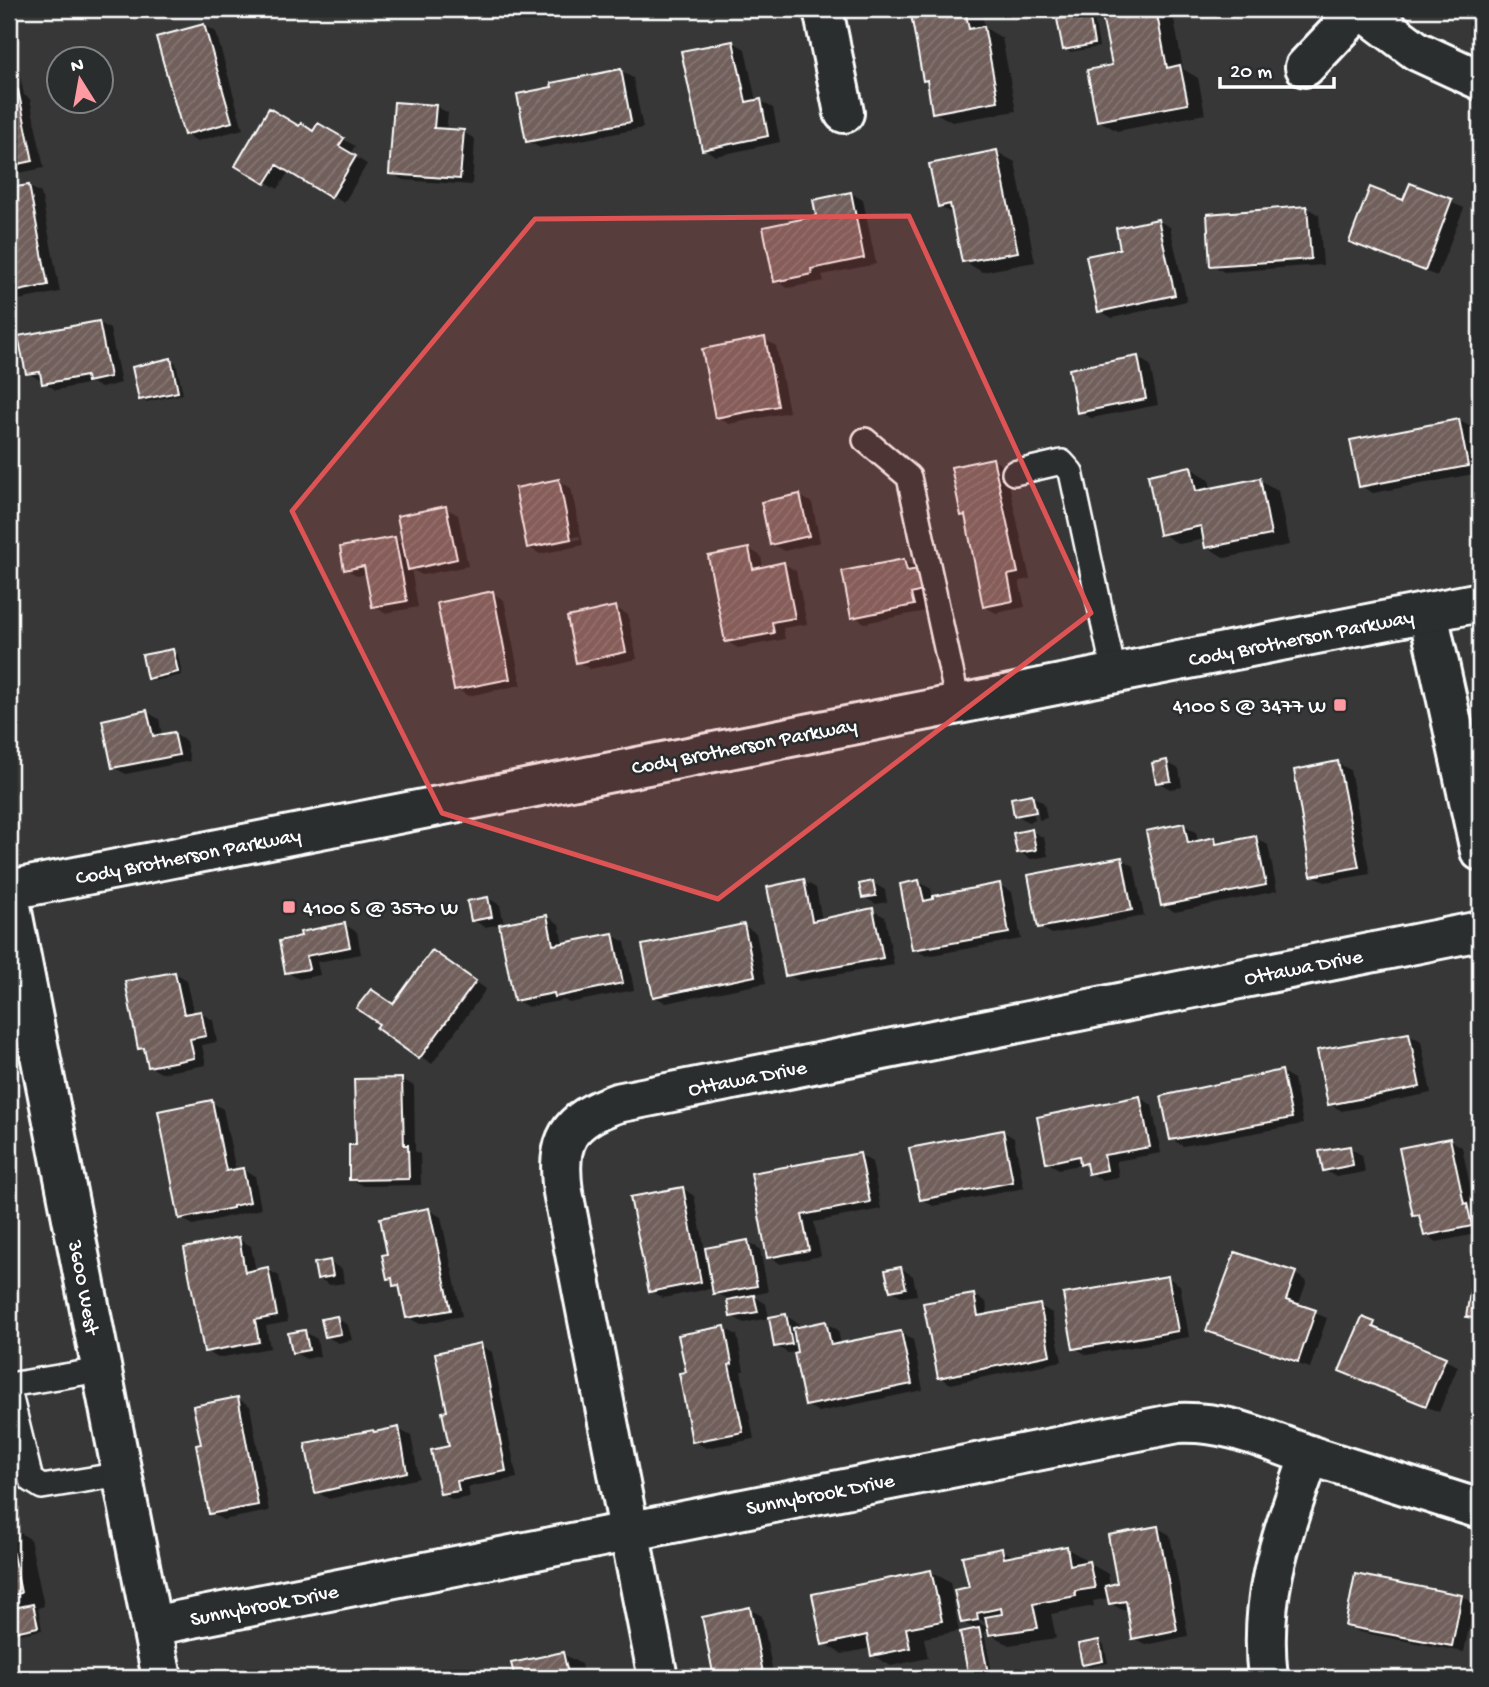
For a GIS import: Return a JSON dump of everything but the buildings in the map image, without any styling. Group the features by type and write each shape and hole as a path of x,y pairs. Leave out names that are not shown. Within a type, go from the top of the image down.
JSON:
{"street":[{"path":"823,9 844,113"},
{"path":"1306,67 1361,9 1417,51 1480,80"},
{"name":"Cody Brotherson Parkway","path":"9,890 1480,602"},
{"path":"1428,613 1480,851"},
{"name":"3600 West","path":"9,896 162,1678"},
{"name":"Ottawa Drive","path":"658,1678 560,1171 561,1151 568,1132 581,1119 617,1103 1480,931"},
{"name":"Sunnybrook Drive","path":"152,1626 1178,1423 1198,1422 1231,1426 1310,1455 1480,1509"},
{"path":"1268,1678 1267,1602 1273,1568 1310,1455"}],"lane":[{"path":"865,440 909,477 958,703"},
{"path":"1014,473 1062,462 1071,472 1114,673"},
{"path":"101,1370 9,1387 30,1480 42,1487 122,1474"}],"highlighted area":[{"path":"909,216 1091,613 718,899 442,813 292,511 535,219"}],"place":[{"name":"4100 S @ 3477 W","path":"1340,705"},
{"name":"4100 S @ 3570 W","path":"289,907"}]}
